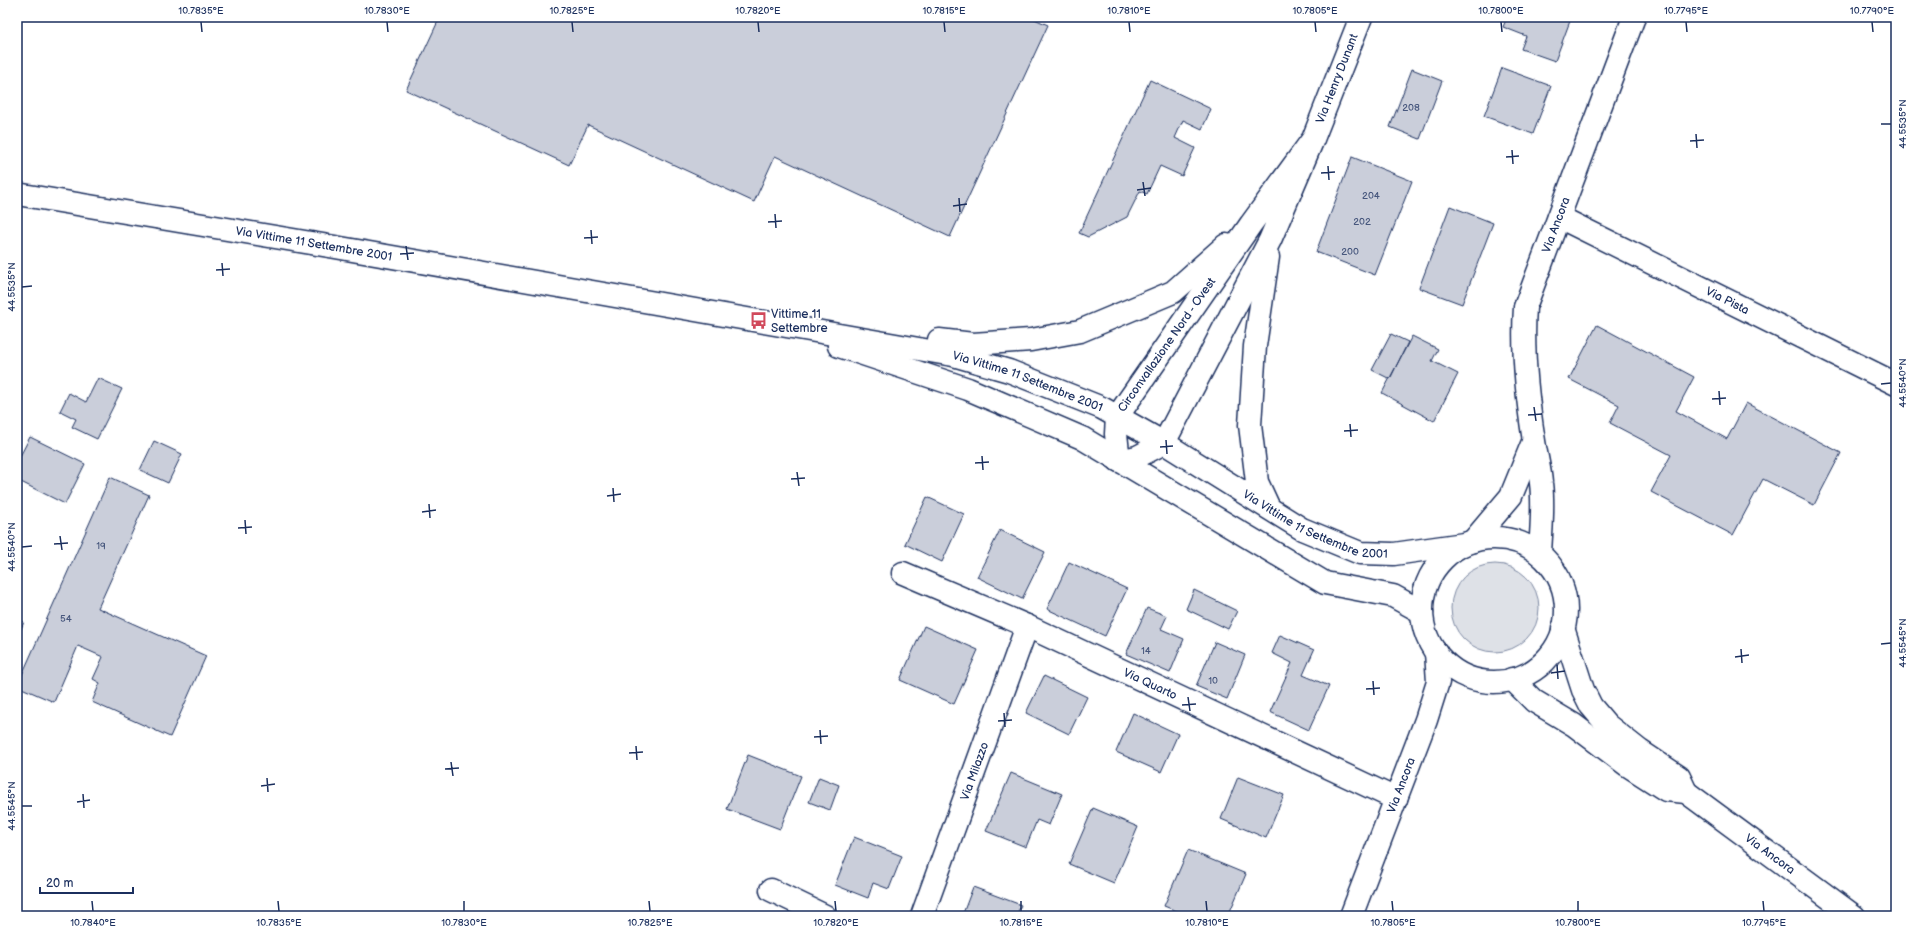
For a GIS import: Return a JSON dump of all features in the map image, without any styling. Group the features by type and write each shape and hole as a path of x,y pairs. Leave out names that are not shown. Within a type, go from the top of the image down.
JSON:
{"main road":[{"name":"Via Henry Dunant","path":"1313,139 1361,17"},
{"name":"Via Ancora","path":"1540,554 1543,509 1542,484 1534,440 1523,331 1525,307 1534,279 1559,218 1634,17"},
{"name":"Circonvallazione Nord - Ovest","path":"1119,461 1116,434 1118,417 1251,224 1313,139"},
{"path":"1119,461 1137,457 1164,443 1270,240 1313,139"},
{"name":"Via Vittime 11 Settembre 2001","path":"17,194 953,355 1009,371 1102,408 1164,443 1302,529 1360,553 1394,554 1468,542"},
{"name":"Via Pista","path":"1559,218 1896,384"},
{"path":"765,322 973,344 1031,340 1080,331 1173,292 1251,224"},
{"path":"1270,240 1255,346 1250,425 1257,482 1270,509"},
{"path":"765,322 968,389 1082,438 1326,583 1393,596 1422,612"},
{"name":"Via Ancora","path":"1468,542 1492,538 1510,539 1531,548 1540,554 1555,570 1564,593 1566,607 1563,628 1557,644 1549,655 1532,670 1512,679 1497,682 1479,680 1459,672 1447,665 1429,641 1424,628 1422,603 1427,583 1438,564 1448,554 1468,542 1511,496 1534,440"},
{"name":"Via Quarto","path":"903,573 1027,626 1396,799"},
{"name":"Via Milazzo","path":"922,916 1027,626"},
{"name":"Via Ancora","path":"1563,628 1583,690 1591,706 1607,725 1640,751 1679,777 1686,792 1854,916"},
{"name":"Via Ancora","path":"1351,916 1426,720 1438,682 1436,652"},
{"path":"1512,679 1534,701 1574,725 1627,765 1666,790 1686,792"},
{"path":"771,890 825,916"}],"shaded area":[{"path":"1495,564 1512,567 1520,571 1532,583 1536,591 1539,608 1536,625 1532,633 1520,645 1512,649 1495,652 1478,649 1470,645 1458,633 1454,625 1451,608 1454,591 1458,583 1470,571 1478,567"}],"building":[{"path":"440,17 1030,17 1048,25 950,237 775,156 754,202 588,125 569,165 406,90"},
{"path":"1507,17 1560,17 1570,21 1555,61 1521,49 1526,36 1503,27"},
{"path":"1502,68 1551,86 1533,134 1484,116"},
{"path":"1412,69 1442,81 1420,139 1390,127"},
{"path":"1150,80 1211,109 1202,129 1183,120 1175,138 1195,148 1182,176 1160,166 1147,194 1140,191 1127,217 1088,237 1079,233"},
{"path":"1352,157 1412,181 1375,275 1316,252"},
{"path":"1450,206 1493,223 1462,304 1419,288"},
{"path":"1597,325 1694,377 1676,411 1727,439 1746,403 1841,453 1814,505 1763,479 1733,535 1651,492 1671,455 1610,423 1619,405 1569,379"},
{"path":"1391,334 1408,342 1390,379 1372,370"},
{"path":"1412,336 1438,349 1432,361 1458,374 1434,421 1382,393"},
{"path":"98,378 122,389 97,439 72,427 76,419 60,411 69,393 86,402"},
{"path":"30,437 85,464 65,504 17,480 17,462"},
{"path":"154,441 182,454 168,483 140,470"},
{"path":"110,477 149,495 98,608 206,656 170,737 92,702 100,683 93,679 103,657 78,646 54,702 17,686"},
{"path":"927,497 964,514 942,562 905,544"},
{"path":"1000,530 1045,552 1022,599 977,577"},
{"path":"1069,562 1127,589 1105,636 1047,609"},
{"path":"1194,590 1237,611 1228,629 1186,609"},
{"path":"1147,608 1167,616 1161,629 1184,639 1170,673 1126,654"},
{"path":"17,619 24,622 17,638"},
{"path":"924,626 978,650 954,704 900,680"},
{"path":"1280,635 1314,650 1303,675 1329,686 1309,730 1270,712 1292,663 1272,653"},
{"path":"1215,642 1245,655 1227,699 1196,686"},
{"path":"1044,676 1087,697 1069,734 1026,713"},
{"path":"1133,713 1178,734 1161,772 1116,752"},
{"path":"748,755 801,776 780,829 727,809"},
{"path":"1011,773 1062,794 1049,825 1037,820 1026,847 986,831"},
{"path":"819,777 839,785 830,810 809,802"},
{"path":"1238,777 1284,795 1266,838 1221,819"},
{"path":"1093,808 1138,827 1114,883 1069,864"},
{"path":"854,837 902,856 889,889 873,883 868,898 835,885"},
{"path":"1188,850 1246,874 1228,916 1189,916 1164,906"},
{"path":"973,887 1021,905 1016,916 962,916"}],"place":[{"name":"Vittime 11 Settembre","path":"758,321"}]}
